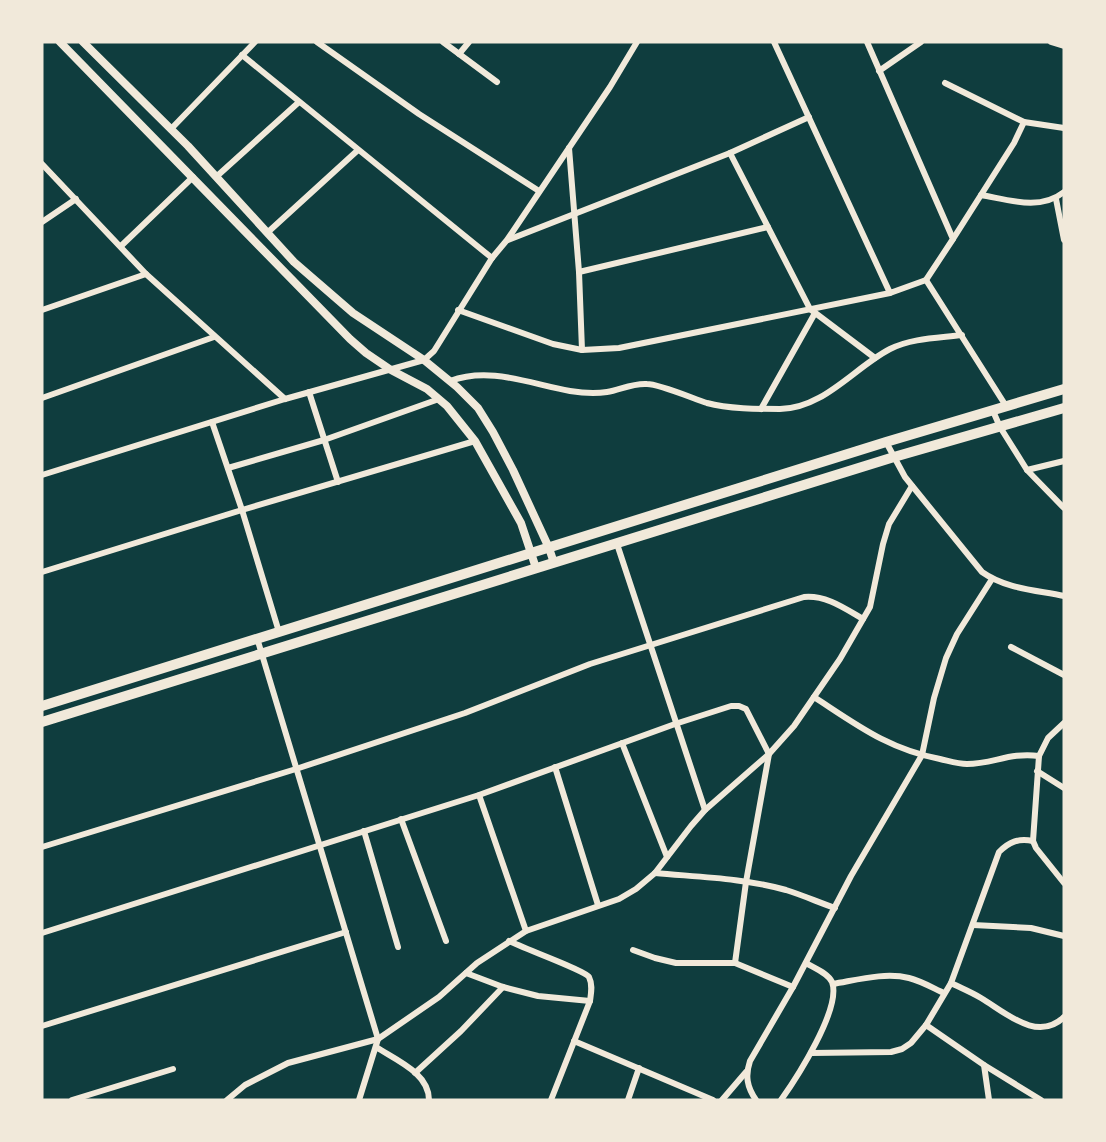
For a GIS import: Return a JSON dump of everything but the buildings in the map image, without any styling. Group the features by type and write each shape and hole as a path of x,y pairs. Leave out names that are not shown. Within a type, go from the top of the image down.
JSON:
{"main road":[{"path":"42,706 531,555 886,442 1064,389"},
{"path":"42,722 894,457 1064,408"}],"street":[{"path":"60,42 350,339 391,370 427,389 447,406 475,441 520,524 536,568"},
{"path":"83,42 171,129 294,262 353,313 424,360 478,408 513,470 554,563"},
{"path":"171,129 255,42"},
{"path":"317,42 419,114 539,191"},
{"path":"444,42 497,82"},
{"path":"459,54 469,42"},
{"path":"42,475 285,399 424,360 434,351 492,258 507,240 610,87 637,42"},
{"path":"774,42 890,292"},
{"path":"867,42 953,239"},
{"path":"879,70 921,42"},
{"path":"1051,42 1064,46"},
{"path":"242,55 492,258"},
{"path":"945,83 1024,122 1064,128"},
{"path":"216,177 299,102"},
{"path":"507,240 730,153 808,117"},
{"path":"458,310 553,344 582,350 619,348 812,311 890,292 926,280 1014,143 1024,122"},
{"path":"569,147 579,272 582,350"},
{"path":"267,233 358,150"},
{"path":"730,153 812,311 875,358"},
{"path":"42,164 146,274 285,399"},
{"path":"121,246 193,177"},
{"path":"981,195 1018,202 1043,203 1056,199 1064,192"},
{"path":"42,222 76,199"},
{"path":"1056,199 1064,240"},
{"path":"579,272 768,227"},
{"path":"42,310 146,274"},
{"path":"926,280 1006,406"},
{"path":"761,409 812,311"},
{"path":"450,381 464,375 504,376 585,393 605,393 648,383 711,404 783,409 805,404 835,388 893,347 911,341 962,335"},
{"path":"42,398 214,337"},
{"path":"309,392 338,482"},
{"path":"228,468 324,440 439,399"},
{"path":"993,411 1026,470 1064,508"},
{"path":"212,422 242,510 279,632"},
{"path":"42,572 475,441"},
{"path":"886,442 912,486 982,572 1010,586 1064,596"},
{"path":"1026,470 1064,460"},
{"path":"227,1100 245,1085 288,1064 378,1039 439,998 477,963 509,941 526,932 619,898 636,889 655,873 705,810 769,754 794,726 840,658 870,607 889,524 912,486"},
{"path":"617,544 705,810"},
{"path":"722,1100 746,1072 851,876 922,756 934,698 946,658 957,634 992,579"},
{"path":"42,847 296,769 465,713 590,664 804,597 824,598 863,619"},
{"path":"257,638 378,1039 358,1100"},
{"path":"1011,647 1064,675"},
{"path":"814,697 877,738 922,756 964,764 979,764 1012,755 1039,756"},
{"path":"42,933 479,795 675,724 731,706 739,706 746,709 769,754 746,882 735,963"},
{"path":"1064,723 1048,738 1039,756 1033,841 1064,883"},
{"path":"622,743 666,857"},
{"path":"555,767 598,905"},
{"path":"1037,771 1064,788"},
{"path":"479,795 526,932"},
{"path":"401,819 446,941"},
{"path":"364,831 398,947"},
{"path":"812,1053 891,1052 911,1043 926,1025 951,983 999,852 1017,840 1033,841"},
{"path":"655,873 746,882 786,890 835,908"},
{"path":"973,925 1031,928 1064,936"},
{"path":"42,1026 346,932"},
{"path":"509,941 535,954 583,972 590,978 592,987 590,1001 551,1100"},
{"path":"633,950 676,963 735,963 752,968 793,987"},
{"path":"781,1100 812,1053 833,995 833,984 829,978 806,963"},
{"path":"466,973 503,987 538,996 590,1001"},
{"path":"833,984 890,976 903,977 912,978 944,993"},
{"path":"951,983 978,996 1027,1026 1039,1028 1049,1026 1064,1017"},
{"path":"415,1073 461,1031 503,987"},
{"path":"926,1025 984,1065 1041,1100"},
{"path":"574,1041 713,1100"},
{"path":"376,1047 415,1073 427,1086 429,1100"},
{"path":"984,1065 989,1100"},
{"path":"628,1100 639,1068"},
{"path":"72,1100 173,1069"},
{"path":"746,1072 747,1084 756,1100"}]}
